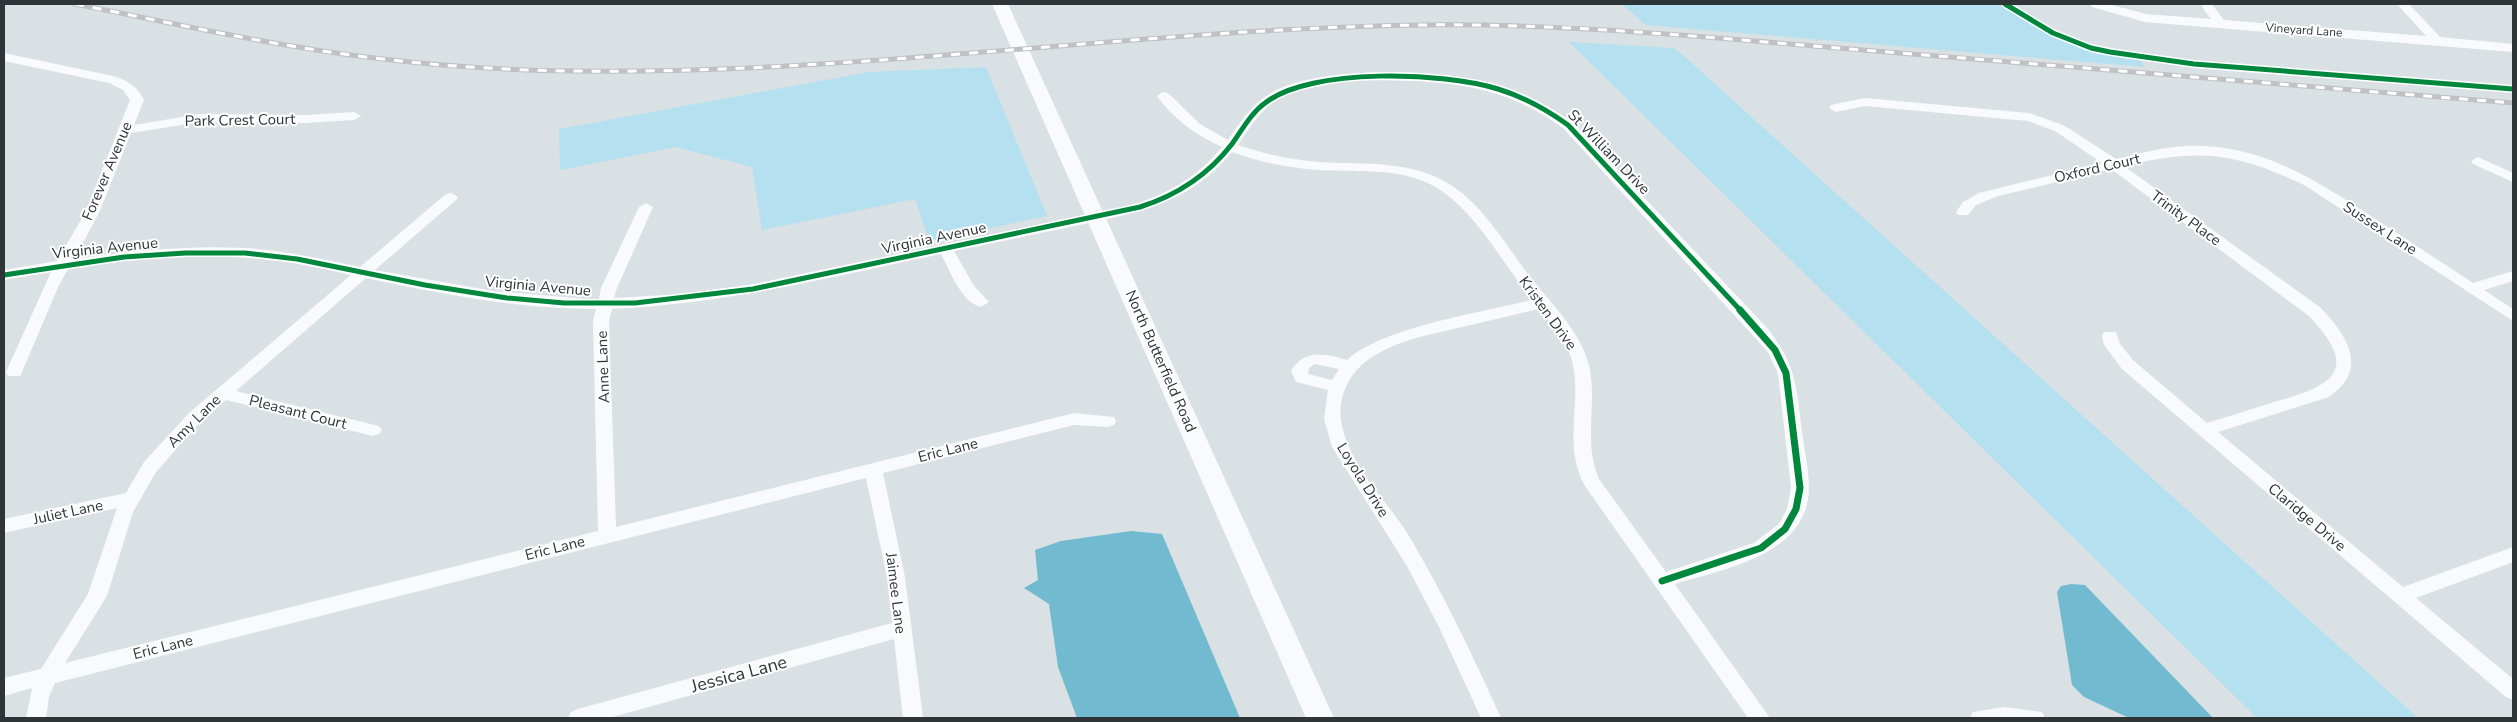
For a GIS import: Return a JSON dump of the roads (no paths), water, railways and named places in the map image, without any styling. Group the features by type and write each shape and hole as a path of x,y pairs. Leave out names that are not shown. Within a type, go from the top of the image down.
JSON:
{"main road":[{"name":"North Butterfield Road","path":"1000,4 1320,718"}],"street":[{"name":"Vineyard Lane","path":"2096,4 2145,18 2436,40 2513,48"},
{"path":"2206,4 2220,24"},
{"path":"2403,4 2436,40"},
{"name":"Forever Avenue","path":"4,56 113,80 128,87 134,93 137,100 92,213 51,285 14,372"},
{"name":"St William Drive","path":"1097,217 1144,207 1167,199 1213,168 1252,115 1277,95 1292,87 1331,80 1431,77 1480,84 1519,96 1538,105 1568,125 1762,333 1775,350 1786,373 1800,488 1796,509 1785,529 1761,548 1727,561 1662,581"},
{"name":"Kristen Drive","path":"1163,96 1192,127 1230,146 1259,156 1295,163 1398,168 1437,182 1463,200 1572,343 1582,370 1580,434 1584,464 1592,480 1760,718"},
{"name":"Trinity Place","path":"1836,108 1865,102 2029,116 2046,122 2069,133 2112,164 2314,312 2330,328 2344,356 2342,374 2339,381 2324,392 2204,430"},
{"name":"Park Crest Court","path":"125,130 200,118 305,119 354,116"},
{"name":"Oxford Court","path":"1963,212 1965,207 1974,200 1993,193 2112,164 2174,150 2237,149"},
{"name":"Sussex Lane","path":"2237,149 2309,182 2513,316"},
{"path":"2478,162 2513,178"},
{"name":"Amy Lane","path":"36,718 35,709 48,675 97,596 124,512 150,468 171,442 222,393 452,197"},
{"name":"Anne Lane","path":"607,536 601,322 609,288 646,207"},
{"name":"Virginia Avenue","path":"4,275 62,265 150,255 236,253 298,258 449,289 529,301 604,303 675,300 753,289 1097,217"},
{"path":"946,249 968,289 981,302"},
{"path":"2472,288 2513,276"},
{"name":"Loyola Drive","path":"1491,718 1467,664 1433,598 1400,539 1339,444 1332,419 1333,400 1337,387 1351,367 1373,349 1408,335 1542,303"},
{"name":"Claridge Drive","path":"2110,336 2112,345 2128,365 2513,691"},
{"path":"1337,387 1302,378 1299,371 1303,363 1311,359 1323,358 1351,367"},
{"name":"Pleasant Court","path":"222,393 374,430"},
{"name":"Eric Lane","path":"4,687 1074,419 1108,421"},
{"name":"Jaimee Lane","path":"873,469 896,577 912,718"},
{"name":"Juliet Lane","path":"4,526 132,498"},
{"path":"2400,596 2513,554"},
{"name":"Jessica Lane","path":"578,718 901,629"},
{"path":"1980,718 2004,716 2035,718"}],"railway":[{"path":"75,4 327,52 397,61 503,69 574,71 680,70 786,66 1209,34 1315,28 1478,25 1592,29 1705,37 2513,103"}]}
